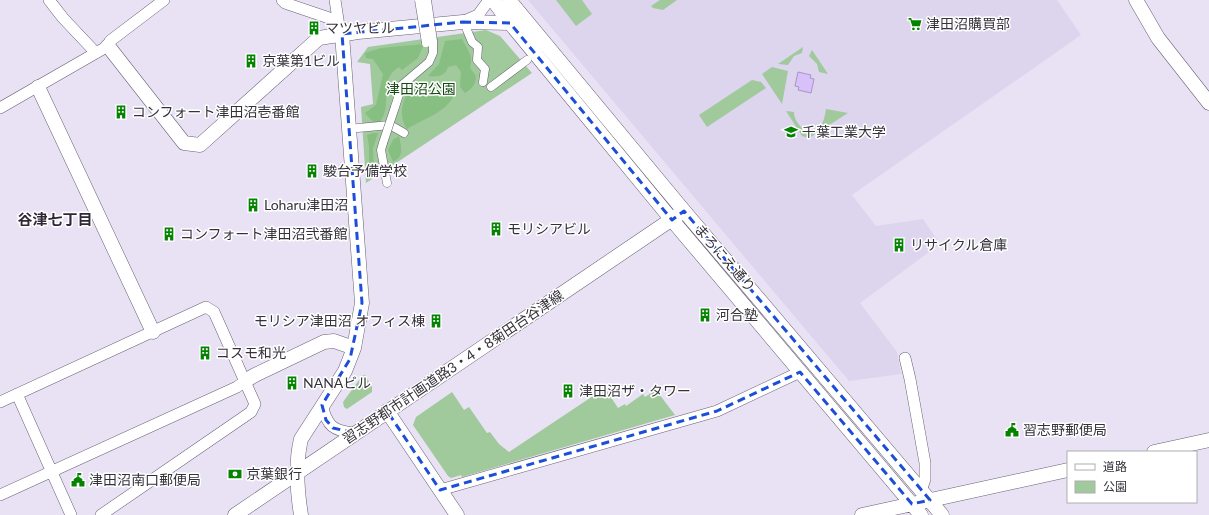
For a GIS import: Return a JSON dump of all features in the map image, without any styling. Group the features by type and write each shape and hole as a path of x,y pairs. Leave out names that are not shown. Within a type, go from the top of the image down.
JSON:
{"street":[{"path":"49,0 63,18 96,53"},
{"path":"0,108 108,46 110,41 164,0"},
{"path":"282,0 285,3 340,28"},
{"path":"301,515 297,490 298,452 301,439 345,370 354,348 362,303 340,28 335,0"},
{"path":"387,183 381,150 402,86 429,62 433,53 419,0"},
{"path":"427,0 429,39"},
{"path":"465,26 478,15 489,0"},
{"name":"まろにえ通り","path":"493,0 510,23 672,220 916,510"},
{"name":"まろにえ通り","path":"510,0 684,211 942,515"},
{"path":"1136,0 1158,38 1209,103"},
{"path":"108,46 184,143 200,145 319,38 340,28 465,26 510,23"},
{"path":"465,26 472,42 478,48 477,60 485,69 483,82"},
{"path":"491,87 527,60"},
{"path":"38,87 153,332"},
{"path":"358,128 390,125 404,133"},
{"name":"習志野都市計画道路3・4・8菊田台谷津線","path":"235,515 684,211"},
{"path":"0,402 206,307 214,312 255,404 251,412 101,515"},
{"path":"0,495 231,390 255,375 324,342 334,341 354,348"},
{"path":"862,515 916,510 926,495 925,463 905,358"},
{"path":"440,490 717,411 800,372"},
{"path":"17,394 71,515"},
{"path":"322,405 326,420 333,428 343,432 355,433"},
{"path":"387,411 457,515"},
{"path":"1159,451 1209,440"},
{"path":"926,495 1067,470"}],"highlighted area":[{"path":"463,22 510,23 672,220 684,211 930,500 912,504 800,372 717,411 440,490 387,411 355,433 333,428 326,420 322,405 350,359 362,303 342,34"}],"shaded area":[{"name":"千葉工業大学","path":"528,0 1057,0 1081,35 852,195 876,226 923,219 940,244 860,303 897,352 901,374 849,381"},
{"path":"798,72 811,75 810,78 814,79 811,93 798,90 799,87 795,86"}],"green space":[{"path":"556,0 582,0 592,14 576,26"},
{"path":"660,0 677,0 663,10 653,8 651,6"},
{"name":"津田沼公園","path":"486,30 500,36 532,73 366,183 361,107 373,104 370,64 357,62 368,47"},
{"path":"462,39 471,57 470,68 476,76 473,86 465,93 460,87 461,72 456,65 448,67 445,73 440,76 428,76 439,64 445,41"},
{"path":"424,44 418,58 402,70 399,67 392,72 387,86 383,116 379,123 373,122 365,113 376,105 383,74 373,59 366,58 365,53 381,48"},
{"path":"803,47 802,53 794,56 788,65 778,64"},
{"path":"812,50 828,74 819,72 817,64 809,56"},
{"path":"772,67 788,71 782,104 762,74"},
{"path":"752,80 761,82 766,88 707,127 699,115"},
{"path":"416,84 428,89 450,90 453,96 450,102 440,111 407,129 402,117 403,105 411,88"},
{"path":"826,109 848,113 809,138 802,136 786,111 794,112 796,121 799,125 810,131 815,130 821,125"},
{"path":"378,133 373,148 374,177 369,175 369,146 367,135"},
{"path":"399,136 401,154 397,160 393,162 388,150 393,140"},
{"path":"365,375 372,387 372,392 347,409 344,407 343,402 362,376"},
{"path":"605,388 618,408 625,404 626,406 643,394 645,397 656,390 675,415 462,477 461,475 451,478 448,476 413,425 416,417 452,392 464,410 469,407 487,433 490,432 499,444 509,452"}],"place":[{"name":"津田沼購買部","path":"915,24"},
{"name":"マツヤビル","path":"314,28"},
{"name":"京葉第1ビル","path":"251,61"},
{"name":"コンフォート津田沼壱番館","path":"121,112"},
{"name":"千葉工業大学","path":"791,132"},
{"name":"駿台予備学校","path":"312,171"},
{"name":"Loharu津田沼","path":"253,205"},
{"name":"モリシアビル","path":"496,229"},
{"name":"コンフォート津田沼弐番館","path":"169,234"},
{"name":"リサイクル倉庫","path":"899,245"},
{"name":"河合塾","path":"705,315"},
{"name":"モリシア津田沼 オフィス棟","path":"436,321"},
{"name":"コスモ和光","path":"205,353"},
{"name":"NANAビル","path":"292,383"},
{"name":"津田沼ザ・タワー","path":"568,391"},
{"name":"習志野郵便局","path":"1012,430"},
{"name":"京葉銀行","path":"235,474"},
{"name":"津田沼南口郵便局","path":"78,480"}],"district":[{"name":"谷津七丁目","path":"55,220"}]}
